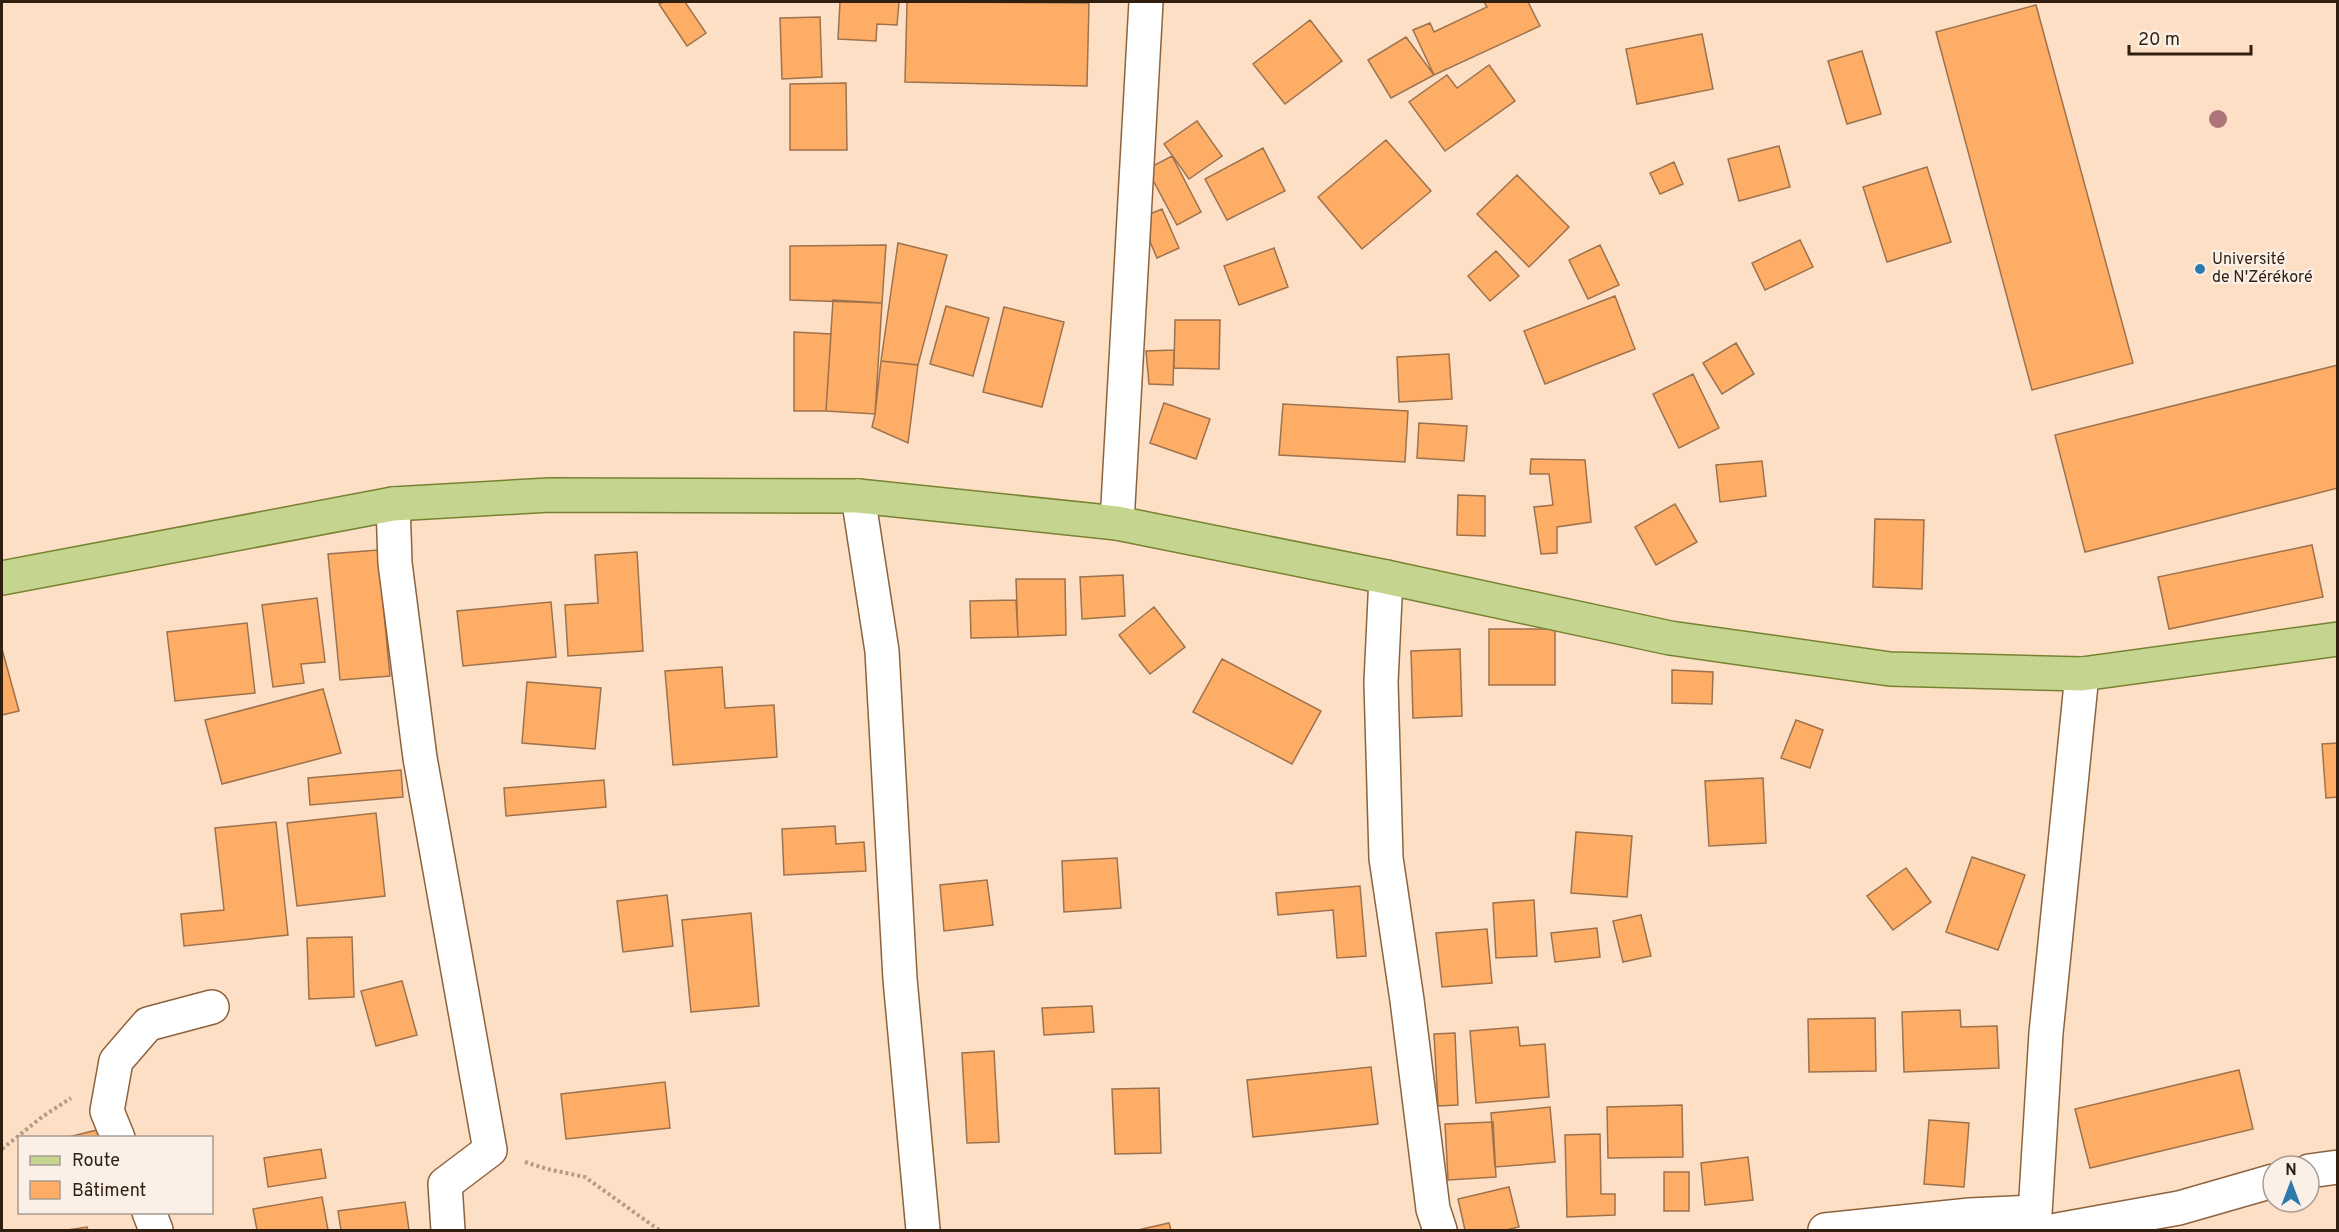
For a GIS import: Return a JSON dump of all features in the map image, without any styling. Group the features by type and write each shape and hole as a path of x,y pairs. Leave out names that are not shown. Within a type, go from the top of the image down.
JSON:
{"main road":[{"path":"2,578 393,504 549,495 858,496 1117,523 1386,577 1670,638 1890,669 2082,674 2337,639"}],"street":[{"path":"1117,523 1146,2"},
{"path":"858,496 882,651 900,979 923,1230"},
{"path":"393,504 395,563 420,758 490,1150 445,1184 448,1230"},
{"path":"1386,577 1381,682 1386,858 1407,999 1433,1209 1440,1230"},
{"path":"2042,1224 2046,1033 2082,674"},
{"path":"118,1136 108,1111 116,1061 148,1024 212,1007"},
{"path":"2321,1169 2337,1167"},
{"path":"1825,1230 1970,1215 2042,1224 2179,1208 2261,1184"},
{"path":"150,1214 156,1230"}],"path":[{"path":"18,1136 42,1117 80,1093"},
{"path":"2,1149 18,1136"},
{"path":"490,1150 547,1169 585,1177 659,1230"}],"building":[{"path":"685,2 706,33 687,46 659,4"},
{"path":"840,2 899,2 897,25 877,24 876,41 838,39"},
{"path":"907,2 1089,3 1087,86 905,82"},
{"path":"1484,2 1528,2 1540,26 1434,75 1413,30 1430,23 1434,32 1487,7"},
{"path":"2036,5 2133,363 2032,390 1936,32"},
{"path":"820,17 822,77 782,79 780,18"},
{"path":"1310,20 1342,61 1285,104 1253,64"},
{"path":"1702,34 1713,89 1637,104 1626,49"},
{"path":"1406,37 1434,75 1391,98 1368,60"},
{"path":"1862,51 1881,114 1847,124 1828,61"},
{"path":"1489,65 1515,101 1445,151 1409,102 1447,75 1457,88"},
{"path":"846,83 847,150 790,150 790,84"},
{"path":"1197,121 1222,156 1189,179 1164,144"},
{"path":"1386,140 1431,191 1362,249 1318,197"},
{"path":"1779,146 1790,187 1739,201 1728,159"},
{"path":"1263,148 1285,191 1227,220 1205,179"},
{"path":"1172,156 1201,212 1177,225 1147,169"},
{"path":"1674,162 1683,184 1660,194 1650,173"},
{"path":"1927,167 1951,242 1887,262 1863,187"},
{"path":"1517,175 1569,227 1529,267 1477,214"},
{"path":"1162,209 1179,248 1157,258 1140,218"},
{"path":"1800,240 1813,267 1765,290 1752,263"},
{"path":"898,243 947,255 918,365 881,361"},
{"path":"886,245 882,303 790,300 790,246"},
{"path":"1600,245 1619,285 1588,299 1569,260"},
{"path":"1274,248 1288,287 1239,305 1224,266"},
{"path":"1496,251 1519,276 1490,301 1468,276"},
{"path":"1615,296 1635,349 1545,384 1524,331"},
{"path":"833,300 882,303 875,414 826,411"},
{"path":"946,306 989,318 973,376 930,364"},
{"path":"1004,307 1064,322 1042,407 983,392"},
{"path":"1175,320 1220,320 1219,369 1174,368"},
{"path":"794,332 831,334 826,411 794,411"},
{"path":"1736,343 1754,374 1722,394 1703,363"},
{"path":"1174,350 1173,385 1149,384 1146,351"},
{"path":"1449,354 1452,399 1399,402 1397,357"},
{"path":"881,361 918,365 908,443 872,427"},
{"path":"2338,365 2338,488 2085,552 2055,435"},
{"path":"1693,374 1719,428 1679,448 1653,394"},
{"path":"1164,403 1210,419 1196,459 1150,443"},
{"path":"1283,404 1408,411 1405,462 1279,455"},
{"path":"1419,423 1467,426 1464,461 1417,458"},
{"path":"1531,459 1585,460 1591,522 1557,527 1557,553 1541,554 1534,507 1553,505 1549,474 1530,474"},
{"path":"1762,461 1766,496 1720,502 1716,465"},
{"path":"1458,495 1485,496 1485,536 1457,535"},
{"path":"1675,504 1697,542 1656,565 1635,527"},
{"path":"1875,519 1924,520 1922,589 1873,587"},
{"path":"2312,545 2323,597 2169,629 2158,577"},
{"path":"378,550 390,676 340,680 328,554"},
{"path":"637,552 643,651 568,656 565,605 598,603 595,555"},
{"path":"1123,575 1125,616 1082,619 1080,577"},
{"path":"1016,579 1065,579 1066,635 1018,637"},
{"path":"317,598 325,662 301,664 304,683 273,687 262,605"},
{"path":"1016,600 1018,637 971,638 970,601"},
{"path":"551,602 556,657 463,666 457,611"},
{"path":"1154,607 1185,647 1150,674 1119,635"},
{"path":"247,623 255,693 175,701 167,632"},
{"path":"1489,629 1555,629 1555,685 1489,685"},
{"path":"2,649 19,711 2,715"},
{"path":"1460,649 1462,716 1413,718 1411,651"},
{"path":"1222,659 1321,711 1292,764 1193,712"},
{"path":"722,667 725,708 774,705 777,757 673,765 665,671"},
{"path":"1672,670 1713,672 1712,704 1672,703"},
{"path":"527,682 601,688 595,749 522,743"},
{"path":"323,689 341,753 222,784 205,720"},
{"path":"1796,720 1823,730 1810,768 1781,758"},
{"path":"2338,743 2338,797 2326,798 2322,744"},
{"path":"401,770 403,797 310,805 308,778"},
{"path":"1763,778 1766,843 1709,846 1705,781"},
{"path":"604,780 606,807 506,816 504,788"},
{"path":"376,813 385,896 297,906 287,823"},
{"path":"276,822 288,935 184,946 181,914 224,910 215,828"},
{"path":"835,826 836,844 864,842 866,871 784,875 782,829"},
{"path":"1576,832 1632,836 1627,897 1571,893"},
{"path":"1972,857 2025,875 1998,950 1946,932"},
{"path":"1117,858 1121,908 1064,912 1062,861"},
{"path":"1906,868 1931,902 1893,930 1867,896"},
{"path":"987,880 993,925 944,931 940,885"},
{"path":"1360,886 1366,956 1337,958 1333,910 1278,915 1276,893"},
{"path":"667,895 673,946 623,952 617,901"},
{"path":"1534,900 1537,956 1496,958 1493,903"},
{"path":"751,913 759,1006 691,1012 682,920"},
{"path":"1641,915 1651,956 1623,962 1613,921"},
{"path":"1597,928 1600,957 1555,962 1551,933"},
{"path":"1487,929 1492,983 1442,987 1436,933"},
{"path":"352,937 354,997 309,999 307,938"},
{"path":"402,981 417,1035 376,1046 361,991"},
{"path":"1092,1006 1094,1032 1044,1035 1042,1008"},
{"path":"1960,1010 1961,1027 1997,1026 1999,1068 1904,1072 1902,1012"},
{"path":"1875,1018 1876,1071 1809,1072 1808,1019"},
{"path":"1518,1027 1520,1046 1545,1044 1549,1097 1476,1103 1470,1031"},
{"path":"1455,1033 1458,1105 1438,1106 1434,1034"},
{"path":"994,1051 999,1142 967,1143 962,1053"},
{"path":"1371,1067 1378,1124 1253,1137 1247,1080"},
{"path":"2239,1070 2253,1129 2090,1168 2075,1109"},
{"path":"665,1082 670,1128 566,1139 561,1094"},
{"path":"1159,1088 1161,1153 1115,1154 1112,1089"},
{"path":"1682,1105 1683,1157 1608,1158 1607,1107"},
{"path":"1550,1107 1555,1162 1495,1167 1491,1113"},
{"path":"1929,1120 1969,1123 1964,1187 1924,1184"},
{"path":"1493,1122 1496,1177 1448,1180 1445,1124"},
{"path":"97,1130 98,1136 72,1136"},
{"path":"1600,1134 1601,1194 1615,1194 1615,1215 1567,1217 1565,1135"},
{"path":"321,1149 326,1178 268,1187 264,1158"},
{"path":"1748,1157 1753,1200 1705,1205 1701,1163"},
{"path":"1664,1172 1689,1172 1689,1211 1664,1211"},
{"path":"1509,1187 1519,1227 1506,1230 1465,1230 1458,1199"},
{"path":"322,1197 328,1230 257,1230 253,1209"},
{"path":"405,1202 409,1230 341,1230 338,1211"},
{"path":"1169,1223 1171,1230 1138,1230"},
{"path":"87,1227 88,1230 67,1230"}],"place":[{"name":"Université de N'Zérékoré","path":"2200,269"}]}
